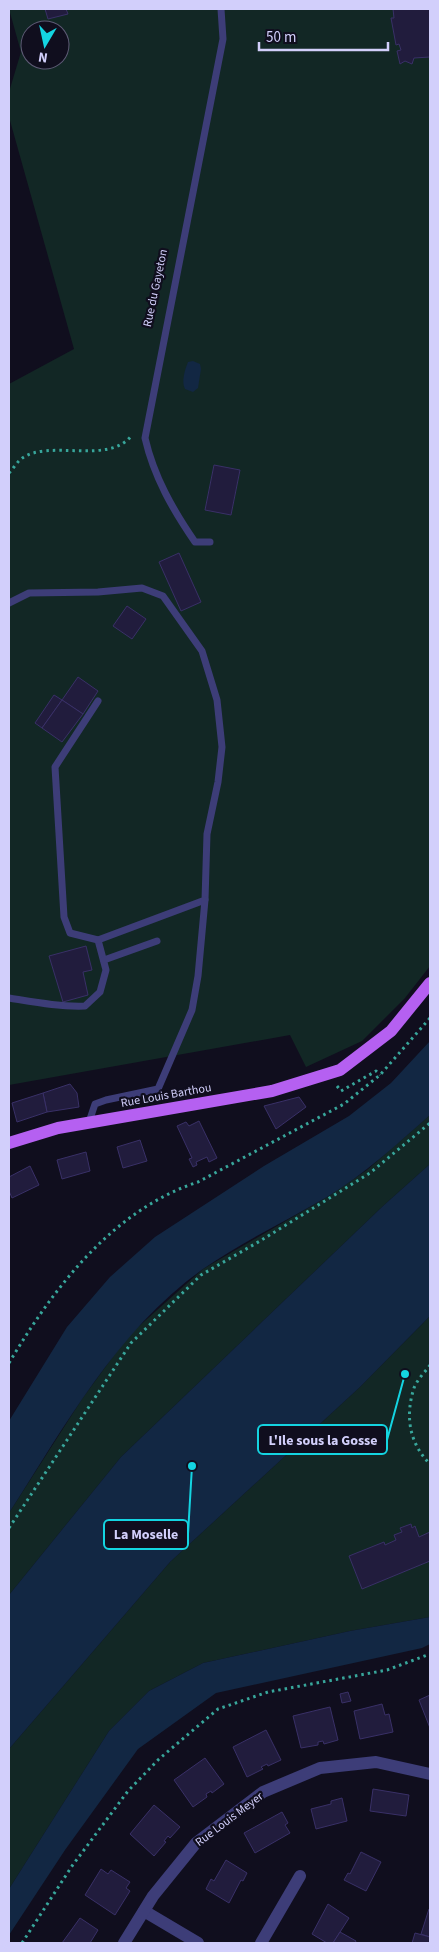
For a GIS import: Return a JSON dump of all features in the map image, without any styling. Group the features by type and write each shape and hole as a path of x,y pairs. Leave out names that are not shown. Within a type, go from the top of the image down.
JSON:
{"main road":[{"name":"Rue Louis Barthou","path":"9,1143 58,1128 272,1091 331,1078 392,1031 430,983"}],"street":[{"name":"Rue Louis Meyer","path":"124,1943 153,1896 196,1842 263,1792 320,1768 329,1767 376,1762 430,1774"},
{"path":"262,1943 300,1876"},
{"path":"144,1911 198,1943"}],"lane":[{"path":"210,542 195,542 177,516 151,464 145,438 223,40 221,9"},
{"path":"9,603 29,593 98,592 142,588 163,596 202,651 217,700 222,747 218,782 207,834 205,900 198,976 192,1010 158,1089 95,1104 89,1122"},
{"path":"98,701 55,767 64,918 70,933 98,940 205,900"},
{"path":"9,998 52,1003 61,1007 85,1006 100,992 106,970 98,940"},
{"path":"104,960 156,941"}],"path":[{"path":"9,473 22,458 48,450 87,451 115,448 132,436 134,430"},
{"path":"9,1363 61,1284 95,1248 138,1213 176,1189 198,1182 344,1104 380,1075 430,1018"},
{"path":"331,1078 341,1091 376,1071 380,1075"},
{"path":"9,1528 131,1343 201,1275 370,1173 430,1122"},
{"path":"430,1365 415,1386 410,1410 410,1431 419,1452 430,1464"},
{"path":"22,1943 72,1866 128,1791 159,1759 218,1709 268,1692 387,1670 430,1654"}],"green space":[{"path":"9,9 430,9 430,966 405,998 362,1041 306,1067 290,1035 9,1085 9,384 74,349 9,117 9,92 20,55 20,70 70,70 70,20 20,20 20,48"},
{"path":"430,1115 430,1164 383,1206 121,1457 9,1595 9,1513 82,1399 128,1336 203,1269 327,1197 367,1170"},
{"path":"430,1316 430,1617 350,1631 203,1663 149,1691 109,1731 9,1889 9,1749 170,1562 360,1387"}],"water":[{"path":"193,361 200,364 201,369 198,388 193,392 185,389 183,379 188,362"},
{"path":"430,1041 430,1115 380,1158 341,1188 218,1259 172,1293 144,1321 95,1381 9,1513 9,1421 67,1327 110,1277 155,1237 264,1166 349,1116 391,1083"},
{"path":"430,1164 430,1316 360,1387 170,1562 9,1749 9,1595 121,1457 383,1206"},
{"path":"430,1617 430,1644 422,1648 216,1693 138,1749 65,1850 9,1935 9,1889 109,1731 149,1691 203,1663 350,1631"}],"building":[{"path":"45,9 66,9 68,14 48,19"},
{"path":"393,9 430,9 430,57 414,58 412,64 405,61 400,64 397,51 401,50 399,44 396,45 391,18 394,18"},
{"path":"214,465 240,470 231,515 205,510"},
{"path":"179,553 201,602 181,611 159,562"},
{"path":"127,606 146,619 132,639 113,626"},
{"path":"78,677 98,691 83,714 62,700"},
{"path":"54,695 62,700 42,728 35,723"},
{"path":"62,700 83,714 62,742 42,728"},
{"path":"86,946 92,970 83,972 88,995 63,1002 49,956"},
{"path":"70,1084 77,1093 79,1107 47,1112 43,1093"},
{"path":"43,1093 47,1112 17,1122 12,1103"},
{"path":"299,1097 306,1107 276,1129 264,1106"},
{"path":"199,1121 217,1158 209,1162 207,1157 196,1162 197,1165 193,1167 189,1159 192,1158 177,1126 186,1122 189,1126"},
{"path":"140,1140 147,1161 123,1168 117,1147"},
{"path":"86,1152 90,1171 62,1179 57,1160"},
{"path":"30,1166 39,1185 12,1198 9,1191 9,1177"},
{"path":"411,1524 412,1528 415,1526 419,1537 430,1532 430,1561 362,1589 349,1556 384,1542 385,1545 396,1540 394,1535 402,1532 400,1528"},
{"path":"348,1692 351,1701 342,1703 340,1694"},
{"path":"430,1695 430,1728 419,1700"},
{"path":"382,1704 385,1715 389,1714 393,1732 360,1739 354,1711"},
{"path":"330,1707 338,1740 324,1744 323,1741 318,1742 318,1745 301,1748 293,1716"},
{"path":"266,1730 281,1760 261,1767 263,1769 247,1777 233,1747"},
{"path":"205,1758 224,1784 212,1793 211,1791 206,1794 207,1797 193,1807 174,1780"},
{"path":"373,1789 409,1795 406,1816 370,1811"},
{"path":"342,1798 347,1821 316,1829 311,1809 331,1804 331,1801"},
{"path":"154,1805 180,1827 170,1838 168,1836 164,1841 166,1842 154,1856 130,1834"},
{"path":"282,1812 288,1823 285,1825 290,1833 255,1853 244,1833"},
{"path":"361,1852 381,1862 366,1891 344,1880 348,1873 350,1874"},
{"path":"226,1860 247,1873 243,1881 241,1880 229,1903 206,1889 211,1879 214,1881"},
{"path":"101,1869 108,1874 111,1870 130,1882 126,1888 130,1891 115,1915 85,1895"},
{"path":"328,1904 349,1918 333,1943 327,1943 312,1934"},
{"path":"430,1909 430,1937 421,1934"},
{"path":"80,1918 98,1930 90,1943 62,1943"},
{"path":"340,1932 356,1941 355,1943 333,1943"},
{"path":"415,1933 430,1937 430,1943 412,1943"}],"place":[{"name":"L'Ile sous la Gosse","path":"405,1374"},
{"name":"La Moselle","path":"192,1466"}]}
